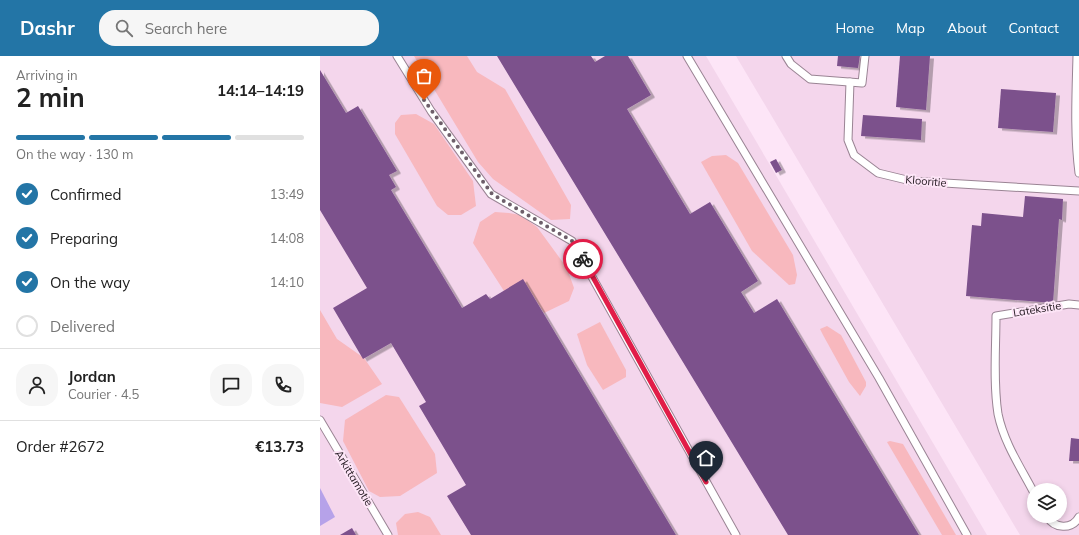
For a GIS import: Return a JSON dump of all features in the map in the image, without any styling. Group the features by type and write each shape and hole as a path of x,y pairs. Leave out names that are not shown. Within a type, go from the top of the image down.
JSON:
{"lane":[{"path":"398,56 431,111 492,194 572,241 736,535"},
{"path":"687,56 875,372 968,535"},
{"path":"786,56 791,64 810,79 862,83 865,56"},
{"path":"1077,56 1075,113 1079,173"},
{"name":"Klooritie","path":"850,82 848,140 854,155 878,173 911,181 1079,191"},
{"name":"Lateksitie","path":"1029,483 1008,444 998,415 996,388 996,316 1069,304 1079,305"},
{"name":"Arkittamotie","path":"320,420 388,535"},
{"path":"1054,523 1060,527 1072,526 1079,517"}],"shaded area":[{"path":"320,56 706,56 987,535 320,535"},
{"path":"414,56 467,56 477,72 505,89 571,205 570,219 551,220 493,179 478,162"},
{"path":"736,56 1079,56 1079,535 1020,535"},
{"path":"416,114 434,124 473,181 476,206 461,215 448,215 437,206 395,134 395,123 401,115"},
{"path":"726,155 738,163 793,255 797,275 795,284 789,285 752,251 701,162 712,156"},
{"path":"495,212 520,215 537,227 567,268 574,288 569,301 544,313 523,280 504,291 473,243 480,222"},
{"path":"320,310 337,339 364,358 382,384 342,407 320,403"},
{"path":"600,322 626,370 626,377 603,390 587,365 577,334"},
{"path":"827,326 841,335 866,382 866,386 860,396 849,382 820,329"},
{"path":"386,395 399,397 435,454 437,473 400,496 380,497 369,491 343,441 345,420"},
{"path":"890,441 903,444 956,535 942,535 887,442"},
{"path":"320,488 335,517 320,526"},
{"path":"418,512 430,517 441,535 398,535 396,523 405,514"}],"building":[{"path":"497,56 591,56 595,62 605,56 628,56 651,95 627,109 690,214 710,202 758,281 741,292 754,313 777,299 919,535 788,535"},
{"path":"838,56 860,56 858,68 837,66"},
{"path":"900,56 930,56 926,110 896,107"},
{"path":"320,70 346,113 358,106 397,171 389,175 396,187 391,190 462,308 486,294 490,299 523,279 676,535 471,535 447,496 466,485 419,406 426,402 391,343 363,359 333,308 367,288 320,210"},
{"path":"1001,89 1056,93 1053,132 998,128"},
{"path":"863,115 922,119 921,140 861,136"},
{"path":"776,159 782,170 776,173 770,162"},
{"path":"1025,196 1063,199 1062,220 1059,219 1053,303 966,296 972,225 981,226 982,213 1023,217"},
{"path":"1071,438 1079,439 1079,461 1069,461"},
{"path":"352,528 356,535 340,535"}],"way so far":[{"path":"424,100 492,194 572,241 583,259"}],"route":[{"path":"583,259 706,482"}]}
